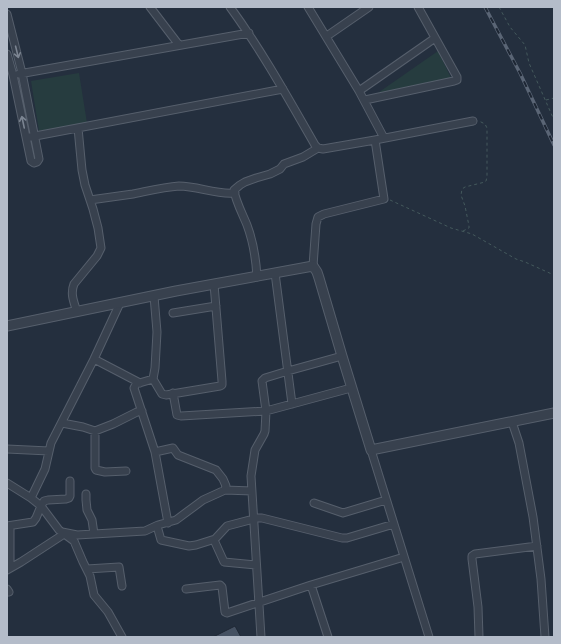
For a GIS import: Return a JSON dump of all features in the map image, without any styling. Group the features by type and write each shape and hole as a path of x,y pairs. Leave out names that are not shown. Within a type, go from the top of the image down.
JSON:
{"street":[{"path":"150,7 179,45"},
{"path":"230,7 249,33 318,148"},
{"path":"308,7 365,100 384,138"},
{"path":"327,36 369,7"},
{"path":"365,100 457,80 457,77 418,7"},
{"path":"7,14 22,73 39,160 34,163 31,161 13,75 7,54"},
{"path":"13,75 249,33"},
{"path":"359,91 435,38"},
{"path":"26,138 283,89"},
{"path":"257,276 256,262 248,228 235,193 235,189 240,185 270,174 280,169 284,164 303,157 318,148 323,149 375,140 473,121"},
{"path":"77,312 72,298 74,284 97,256 101,248 98,228 82,170 78,128"},
{"path":"375,140 384,199 324,214 318,217 312,266 318,274 429,637"},
{"path":"90,200 181,186 235,193"},
{"path":"7,326 214,284 312,266"},
{"path":"275,273 292,404"},
{"path":"154,296 157,332 153,379 162,394 220,386 222,384 214,284"},
{"path":"31,498 45,470 51,443 94,359 120,303"},
{"path":"173,312 216,306"},
{"path":"261,637 252,476 255,452 264,434 266,411 262,381 265,378 342,356"},
{"path":"94,359 140,382"},
{"path":"153,379 140,382 135,385 134,388 155,452 168,523"},
{"path":"173,393 177,415 179,416 266,411 352,388"},
{"path":"62,423 83,426 95,431 142,411"},
{"path":"371,450 554,413"},
{"path":"512,422 519,442 537,546 545,637"},
{"path":"95,431 96,470 108,472 126,471"},
{"path":"155,452 173,448 178,455 216,470 223,479 226,486 225,490"},
{"path":"7,449 49,450"},
{"path":"9,569 8,526 33,522 44,501 68,498 70,496 70,481"},
{"path":"7,483 41,506 63,533 76,543 90,576 94,595 108,612 122,637"},
{"path":"9,569 63,533 77,535 145,531 179,518 203,500 225,490 252,492"},
{"path":"86,494 87,510 92,520 94,534"},
{"path":"314,503 343,513 386,500"},
{"path":"157,526 160,540 189,546 214,540 227,526 254,518 262,518 342,538 348,538 394,524"},
{"path":"214,540 224,562 256,565"},
{"path":"479,637 478,607 472,556 475,554 537,546"},
{"path":"186,589 220,585 222,587 224,610 226,613 311,585 404,557"},
{"path":"87,569 119,567 122,586"},
{"path":"311,585 328,637"}],"path":[{"path":"499,7 510,27 525,45 529,63 554,120"},
{"path":"546,100 554,98"},
{"path":"463,231 469,228 469,226 461,191 465,187 485,182 487,180 487,126 483,122 473,121"},
{"path":"384,199 394,202 451,228 474,235 516,259 554,275"}],"green space":[{"path":"438,51 453,82 372,97"},
{"path":"79,73 87,123 39,131 31,81"}],"building":[{"path":"235,626 241,637 213,637"}],"railway":[{"path":"485,7 520,73 554,145"}]}
